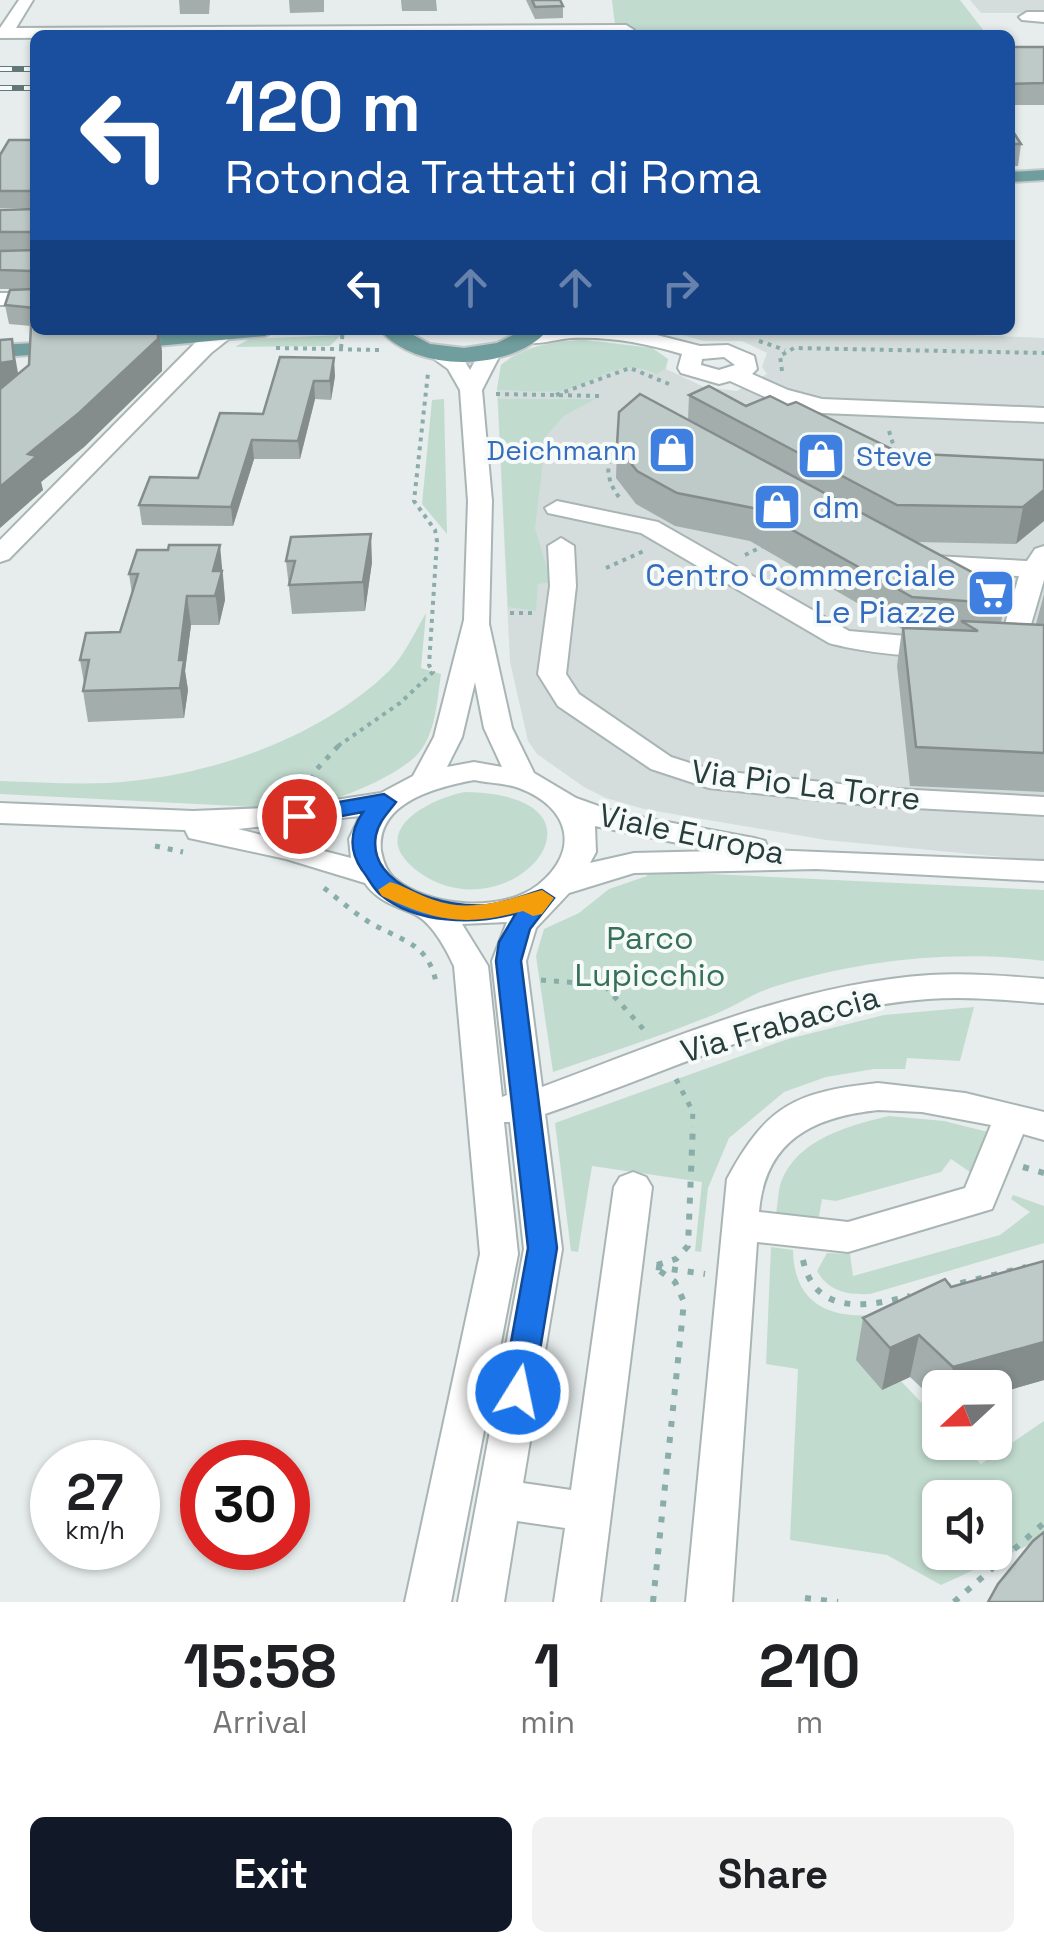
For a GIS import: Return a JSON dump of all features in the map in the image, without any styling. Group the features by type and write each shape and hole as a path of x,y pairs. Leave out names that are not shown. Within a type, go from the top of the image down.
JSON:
{"main road":[{"path":"1015,177 1044,174"},
{"path":"0,351 207,335"},
{"path":"232,335 264,339"},
{"path":"395,335 434,351 491,351 531,335"}],"street":[{"path":"3,33 26,0"},
{"path":"488,12 491,30 626,30"},
{"path":"3,33 30,33"},
{"path":"0,299 30,299"},
{"path":"0,554 203,348 222,335"},
{"path":"630,335 699,352 718,350 742,357 746,369 736,375 822,406 1044,415"},
{"path":"434,351 482,392"},
{"path":"491,351 482,392 477,620 498,728 521,777"},
{"path":"557,508 649,527 839,637 859,643 1044,652"},
{"name":"Via Pio La Torre","path":"562,546 562,586 552,674 558,688 568,700 661,762 709,780 877,797 1044,806"},
{"path":"889,554 906,563 1041,565 1014,638"},
{"path":"426,778 448,736 477,620"},
{"path":"146,832 299,816 384,802 426,778 474,771 521,777 557,794 582,825 584,846 578,867 519,926 511,942 509,961 543,1248 481,1602"},
{"path":"376,876 365,857 364,838 370,819 384,802"},
{"name":"Viale Europa","path":"570,806 612,822 816,860"},
{"path":"0,813 290,850 376,876 407,900 430,908 488,913 551,892"},
{"name":"Viale Europa","path":"551,892 610,867 634,863 816,860 1044,871"},
{"path":"428,1602 499,1254 471,966 459,941 430,908"},
{"name":"Via Frabaccia","path":"486,1112 525,1106 799,1012 855,999 926,988 1044,991"},
{"path":"709,1602 740,1225 745,1182 762,1150 778,1132 812,1111 869,1095 961,1103 1028,1122 978,1199 848,1237 740,1225"},
{"path":"577,1602 633,1186"},
{"path":"499,1499 589,1512"}],"path":[{"path":"264,339 341,348 342,335"},
{"path":"763,387 784,378 780,356 794,348 1044,352"},
{"path":"556,395 630,368 674,387"},
{"path":"482,392 601,396"},
{"path":"304,799 315,766 331,747 417,693 433,672 429,665 437,541 435,530 414,501 428,394"},
{"path":"624,504 608,484 607,459 629,428"},
{"path":"889,431 898,466"},
{"path":"753,568 738,558 772,542"},
{"path":"606,568 648,550"},
{"path":"146,832 188,852"},
{"path":"318,883 377,926 413,941 433,961 436,982"},
{"path":"526,980 602,980 614,989 662,1057 693,1112 688,1246 676,1259 654,1266 675,1282 684,1302 652,1602"},
{"path":"809,1232 804,1275 827,1299 840,1304 869,1304 915,1295"},
{"path":"932,1290 1030,1266"},
{"path":"954,1602 1044,1523"},
{"path":"805,1598 838,1602"}],"shaded area":[{"path":"970,0 1044,0 1044,13 981,13"},
{"name":"Centro Commerciale Le Piazze","path":"683,335 1044,338 1044,861 826,840 644,809 584,787 537,754 528,741 510,662 497,390 501,365 519,351 552,342 584,340 652,348 668,359 666,369 704,387 737,391 767,374 762,367 767,353 742,341 703,341"}],"green space":[{"path":"612,0 960,0 983,30 616,30"},
{"path":"341,335 330,346 235,347 249,339"},
{"path":"584,340 652,348 668,359 665,369 656,374 642,369 618,369 560,391 497,390 501,365 520,353"},
{"path":"444,399 447,534 422,504 432,400"},
{"path":"498,399 595,399 564,416 546,436 535,528 551,582 538,584 536,611 508,607"},
{"path":"426,613 421,668 441,674 428,738 405,765 358,790 294,809 0,794 0,781 131,781 200,769 269,747 302,732 363,694 394,665"},
{"path":"465,792 515,799 541,815 547,837 538,859 516,877 486,888 451,887 416,870 402,856 398,842 408,819 420,809"},
{"name":"Parco Lupicchio","path":"647,871 1044,890 1044,961 942,957 839,970 766,990 698,1021 553,1072 536,956 544,929 579,913 609,889 647,876"},
{"path":"974,1007 960,1061 907,1058 905,1069 874,1069 826,1077 784,1092 729,1138 708,1188 701,1252 695,1251 702,1182 592,1166 578,1252 571,1251 555,1123 788,1039 884,1015"},
{"path":"889,1116 944,1121 988,1132 973,1174 951,1159 941,1172 836,1201 822,1199 818,1222 776,1214 781,1182 799,1155 826,1136"},
{"path":"1013,1195 1044,1206 1044,1243 870,1294 840,1291 827,1284 817,1271 827,1253 850,1254 853,1276 1000,1235 1030,1212 1011,1199"},
{"path":"771,1247 793,1250 795,1271 802,1287 811,1300 824,1308 856,1315 894,1312 875,1354 922,1403 922,1460 977,1460 981,1464 987,1460 1012,1460 1012,1443 1044,1421 1044,1538 1012,1553 1012,1480 922,1480 922,1570 974,1570 941,1585 887,1555 790,1540 798,1369 766,1364"}],"building":[{"path":"532,0 560,0 563,6 535,7"},
{"path":"1015,47 1044,47 1044,83 1015,84"},
{"path":"9,140 30,140 30,191 0,191 0,155"},
{"path":"30,209 30,232 0,232 0,210"},
{"path":"30,250 30,271 0,270 0,251"},
{"path":"30,289 30,308 5,305 10,290"},
{"path":"31,335 158,335 79,413 28,454 37,456 0,487 0,389 29,365"},
{"path":"12,339 14,361 0,363 0,340"},
{"path":"280,357 334,358 330,381 314,381 298,441 252,440 231,507 139,505 150,477 198,478 220,413 263,414"},
{"path":"709,386 746,406 770,396 788,405 796,402 900,453 1044,460 1044,490 1023,507 897,505 689,395"},
{"path":"640,394 1007,591 1004,604 912,597 753,508 677,493 637,471 617,445 619,412"},
{"path":"371,534 363,582 289,585 295,561 286,561 291,537"},
{"path":"169,545 220,545 213,571 222,571 215,596 187,596 179,660 184,660 180,688 83,691 89,660 80,660 86,633 120,632 138,574 129,574 137,550 168,550"},
{"path":"961,621 1044,625 1044,753 916,747 903,628 978,631"},
{"path":"1044,1261 1044,1342 953,1367 919,1335 890,1348 863,1318 945,1279 951,1287"},
{"path":"1044,1532 1044,1602 988,1602 998,1584"}],"railway":[{"path":"0,69 30,69"},
{"path":"0,88 30,88"}],"slow traffic":[{"path":"390,890 430,908 458,913 516,908 542,898 533,908"}],"place":[{"name":"Deichmann","path":"672,450"},
{"name":"Steve","path":"821,456"},
{"name":"dm","path":"777,507"},
{"name":"Centro Commerciale Le Piazze","path":"991,593"}],"route":[{"path":"299,816 384,802 370,819 364,838 365,857 389,889 430,908 488,913 542,898 519,926 511,942 509,961 543,1248 518,1392"}]}
